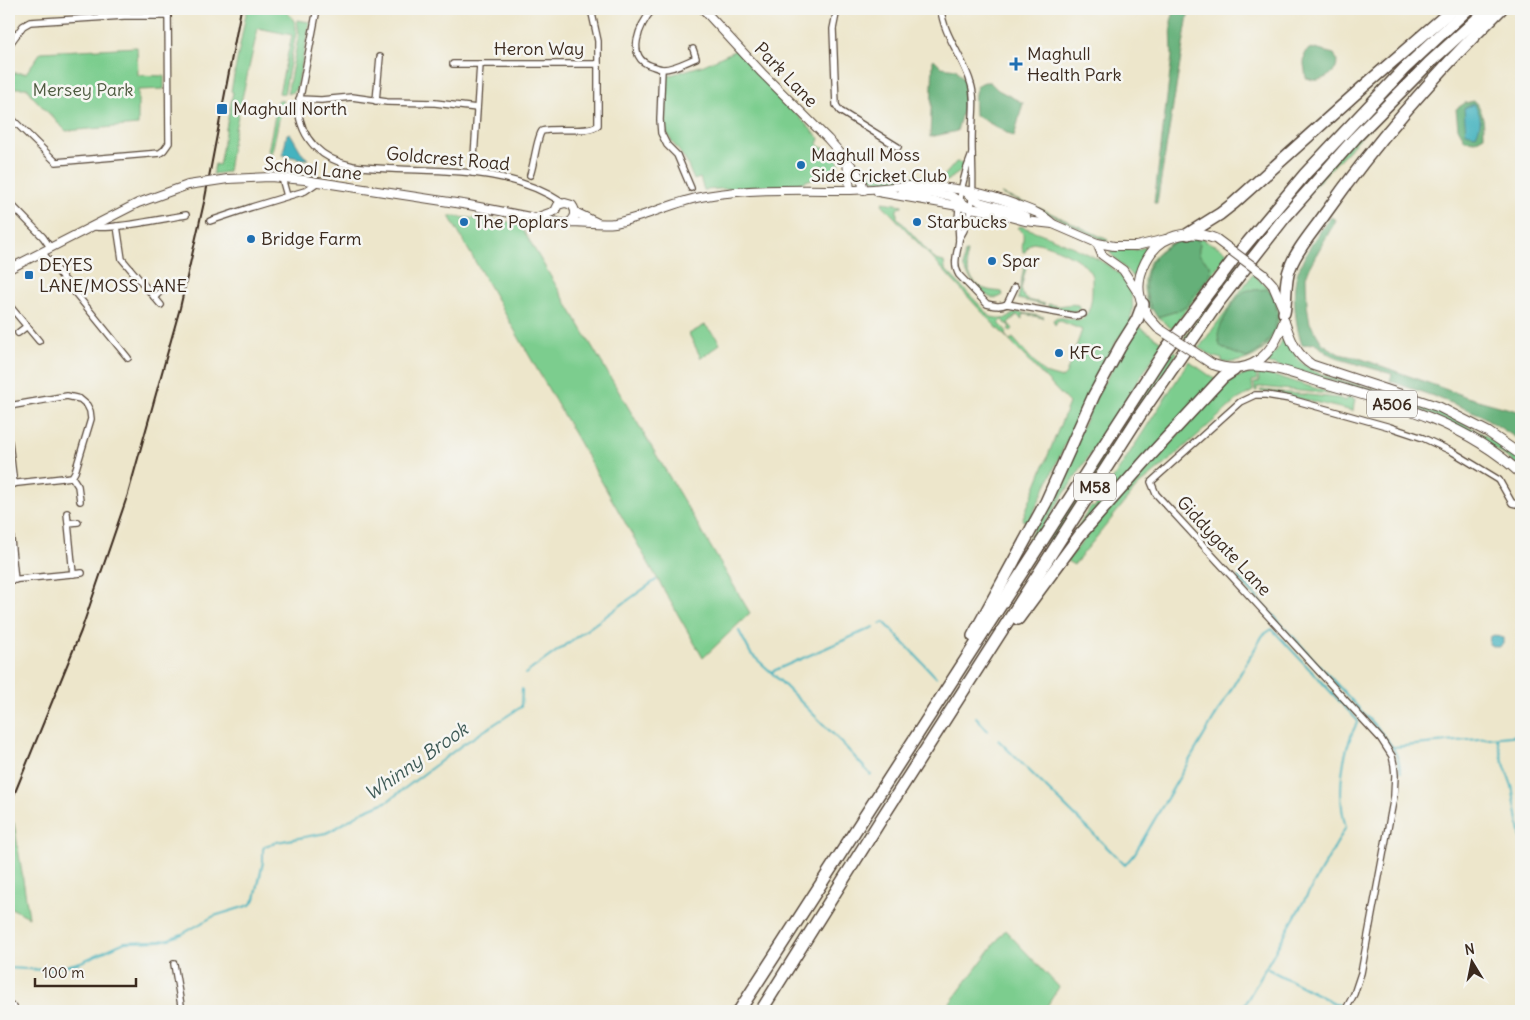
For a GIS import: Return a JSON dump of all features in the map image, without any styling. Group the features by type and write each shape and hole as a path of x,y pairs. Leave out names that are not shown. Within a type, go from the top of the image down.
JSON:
{"highway":[{"path":"1188,234 1234,203 1363,86 1453,9"},
{"name":"M58","path":"739,1011 1166,349 1233,260 1305,174 1404,69 1468,9"},
{"name":"M58","path":"761,1011 875,828 1192,338 1241,272 1291,210 1355,138 1429,63 1488,9"},
{"path":"1284,317 1290,267 1330,207 1368,156 1403,114 1501,9"},
{"name":"M58","path":"922,727 1038,517 1094,395 1137,320 1141,300"},
{"name":"M58","path":"963,692 993,655 1080,535 1148,458 1224,378 1234,370"}],"main road":[{"name":"A506","path":"1168,238 1188,234 1207,235 1216,239 1263,274 1278,294 1294,348 1305,361 1312,365 1439,407 1488,432 1521,455"},
{"path":"1168,238 1150,254 1144,263 1139,279 1141,300 1148,318 1158,328 1212,364 1234,370"},
{"name":"A506","path":"1249,366 1270,350 1278,338 1284,317"},
{"name":"A506","path":"1234,370 1249,366 1267,367 1386,401 1430,417 1480,442 1521,474"}],"street":[{"path":"9,116 56,162 160,153 168,142 168,9"},
{"name":"Goldcrest Road","path":"317,9 299,99 298,115 306,136 321,153 337,162 361,168 473,173 510,178 547,192 558,207"},
{"name":"Goldcrest Road","path":"530,175 537,152 538,136 542,131 592,129 597,127 598,42 591,9"},
{"path":"653,9 637,38 636,49 638,57 645,63 662,69 696,58 693,50"},
{"name":"Park Lane","path":"703,9 762,73 828,139 856,171 867,190"},
{"path":"837,9 834,29 836,105 840,111 898,147"},
{"path":"941,9 943,21 961,58 972,89 972,194 966,229 959,239"},
{"path":"9,45 23,26 30,22 132,16 168,16"},
{"path":"376,101 380,57"},
{"name":"Heron Way","path":"453,64 598,64"},
{"name":"Heron Way","path":"473,173 480,64"},
{"path":"662,69 661,133 667,145 677,155 691,188"},
{"path":"299,99 321,100 352,96 376,101 435,103 477,108"},
{"path":"972,152 965,169 960,204 956,270 987,304 1000,306 1007,304 1075,316 1083,314"},
{"path":"847,162 850,190"},
{"path":"282,178 287,196"},
{"name":"School Lane","path":"9,269 138,203 188,185 228,179 282,178 318,182 469,205 566,224 570,222 614,223 708,195 762,191 867,190 906,186 944,187 1002,199 1044,215 1054,224"},
{"path":"210,221 305,191 318,182"},
{"name":"School Lane","path":"887,188 951,196 960,204"},
{"name":"School Lane","path":"867,190 960,204 970,208 1034,222 1054,224"},
{"name":"School Lane","path":"972,194 980,202 1013,211 1034,222"},
{"path":"9,202 43,237 50,247"},
{"path":"559,222 555,216 558,207 572,205 575,212 574,218 570,222"},
{"name":"School Lane","path":"538,217 558,207"},
{"path":"575,212 598,223"},
{"path":"92,226 96,228 117,226 186,215"},
{"path":"1054,224 1097,243 1128,247 1168,238"},
{"path":"117,226 122,259 162,305"},
{"path":"1097,243 1102,255 1123,270 1141,300"},
{"path":"42,252 128,358"},
{"path":"1007,304 1014,287"},
{"path":"154,297 165,288"},
{"path":"9,305 39,341"},
{"path":"18,333 27,326"},
{"name":"Giddygate Lane","path":"1346,1011 1361,973 1394,796 1395,775 1392,756 1381,739 1156,494 1151,482 1240,402 1255,396 1266,395 1390,427 1423,438 1453,452 1499,480 1512,503 1521,505"},
{"path":"9,406 67,396 80,399 87,404 91,419 72,477"},
{"path":"9,442 11,484 72,477"},
{"path":"72,477 78,486 80,501"},
{"path":"67,513 73,574"},
{"path":"9,520 12,580 82,573"},
{"path":"68,523 78,522"},
{"path":"174,964 182,1011"}],"green space":[{"path":"247,9 283,9 294,22 296,33 284,94 279,93 292,35 258,28 233,138 228,172 213,174 215,164 219,165"},
{"path":"1175,9 1189,9 1157,203 1154,203 1172,56 1171,21"},
{"path":"1477,9 1482,9 1252,252 1250,250 1330,155 1416,65"},
{"path":"297,20 310,22 297,87 293,92 287,94 299,34"},
{"name":"Mersey Park","path":"137,47 138,75 164,76 164,89 138,90 138,125 66,131 32,96 28,88 9,88 9,73 26,73 41,52"},
{"path":"1311,48 1334,54 1336,58 1336,67 1331,74 1323,79 1312,80 1306,78 1305,52"},
{"path":"736,50 820,139 818,144 822,148 827,148 839,162 838,168 830,173 797,184 704,190 700,178 694,180 685,159 672,142 666,130 667,76 704,65"},
{"path":"933,60 942,67 956,69 967,84 968,103 963,109 957,131 930,137"},
{"path":"985,82 990,82 998,90 1023,103 1014,137 975,115 974,100 976,91"},
{"path":"278,100 283,101 272,160 265,165 266,159 269,159 271,152 268,151"},
{"path":"1474,101 1482,113 1484,136 1475,141 1465,140 1458,128 1456,109 1465,103"},
{"path":"858,161 880,177 944,176 956,162 964,163 961,171 947,181 878,181 865,175 855,163"},
{"path":"1001,194 1044,210 1108,240 1107,242 1043,211"},
{"path":"883,202 903,205 897,209 897,217 936,260 944,262 945,269 991,317 1004,319 1017,312 1044,317 1024,314 1022,319 1017,315 1008,323 1013,329 1011,331 1008,329 1010,327 1002,320 999,323 1007,332 1005,335 1010,340 1013,338 1044,373 1062,378 1066,374 1082,330 1058,320 1055,325 1053,320 1057,317 1080,320 1085,317 1090,307 1092,276 1088,269 1075,258 1049,246 1033,242 1023,252 1023,233 1018,228 1020,226 1042,234 1099,260 1118,273 1126,283 1131,294 1133,307 1130,319 1133,321 1117,340 1095,381 1029,522 1022,520 1069,403 982,312 882,204"},
{"path":"449,216 519,223 750,613 703,658"},
{"path":"1331,217 1336,220 1311,264 1306,277 1310,323 1322,343 1339,354 1362,359 1467,397 1521,412 1521,441 1479,414 1390,381 1392,374 1339,359 1327,353 1315,343 1302,345 1295,312 1294,294 1296,278 1310,246"},
{"path":"1185,237 1205,239 1205,241 1221,248 1228,254 1172,329 1157,317 1177,311 1210,273 1210,265 1199,254 1200,244 1190,239 1185,239 1171,244 1159,253 1146,295 1152,309 1150,310 1145,297 1145,275 1148,265 1154,256 1173,242"},
{"path":"1185,239 1197,239 1200,244 1199,254 1210,265 1211,273 1187,305 1177,311 1157,317 1150,305 1146,292 1148,269 1153,259 1161,251"},
{"path":"1149,246 1140,261 1134,278 1110,253 1113,248 1135,250"},
{"path":"965,252 967,252 967,269 975,283 987,290 1002,292 1003,295 992,298 976,285 964,268"},
{"path":"1025,257 1027,264 1021,289 1023,295 1028,300 1044,305 1018,299 1026,265 1023,264"},
{"path":"1239,263 1242,265 1187,339 1184,338"},
{"path":"1253,274 1268,288 1244,294 1229,310 1221,325 1229,351 1247,358 1264,348 1274,331 1270,291 1272,290 1279,313 1274,337 1261,352 1252,357 1232,362 1222,362 1222,359 1214,357 1199,348"},
{"path":"1268,288 1276,308 1277,318 1271,337 1265,345 1247,358 1220,346 1219,330 1239,296 1248,290"},
{"path":"1048,304 1060,306 1072,304 1078,305 1080,309 1075,312 1048,307"},
{"path":"705,325 720,344 701,358 689,334"},
{"path":"1139,326 1163,343 1013,572 1102,386"},
{"path":"1284,337 1299,360 1313,370 1329,377 1391,394 1450,417 1487,436 1521,460 1521,468 1480,439 1438,418 1394,400 1295,370 1265,363 1277,350"},
{"path":"1174,351 1177,353 1051,548 1045,544 1169,354"},
{"path":"1189,361 1216,380 1060,555 1091,506 1094,508"},
{"path":"1256,372 1257,380 1252,381 1253,391 1237,400 1137,487 1074,565 1067,561 1112,505 1213,398 1217,389 1223,383 1226,386 1237,377"},
{"path":"1258,373 1282,378 1338,395 1262,387 1257,387 1257,391 1255,391 1254,383 1259,382"},
{"path":"1260,390 1338,398 1346,401 1348,397 1355,399 1353,411 1275,393 1261,392"},
{"path":"10,823 14,823 29,917 9,907"},
{"path":"1005,930 1059,987 1044,1011 944,1011"}],"water":[{"path":"1474,104 1479,112 1480,120 1476,135 1466,133 1464,108"},
{"path":"290,133 303,155 308,159 283,155 287,134"},
{"path":"1494,635 1503,638 1501,646 1496,647 1489,644 1490,637"}],"waterway":[{"path":"1238,577 1383,734 1396,754 1401,772"},
{"path":"525,674 656,580"},
{"path":"880,624 884,622 936,677"},
{"path":"871,775 771,672 874,627"},
{"path":"998,740 1125,865 1135,853 1263,635 1272,629 1358,721 1352,732 1342,772 1341,801 1346,827 1241,1011"},
{"path":"739,631 751,654 771,672"},
{"name":"Whinny Brook","path":"9,968 46,970 62,967 81,962 125,942 169,939 214,916 250,905 255,899 265,846 326,833 364,811 388,801 462,745 521,707 522,689"},
{"path":"976,717 988,731"},
{"path":"1394,747 1521,735"},
{"path":"1497,738 1512,786 1521,838"},
{"path":"1268,969 1342,1007"}],"railway":[{"path":"9,807 81,631 128,494 180,308 205,198 241,9"}],"place":[{"name":"Maghull Health Park","path":"1016,64"},
{"name":"Maghull North","path":"222,109"},
{"name":"Maghull Moss Side Cricket Club","path":"801,165"},
{"name":"The Poplars","path":"464,222"},
{"name":"Starbucks","path":"917,222"},
{"name":"Bridge Farm","path":"251,239"},
{"name":"Spar","path":"992,261"},
{"name":"DEYES LANE/MOSS LANE","path":"29,275"},
{"name":"KFC","path":"1059,353"}]}
